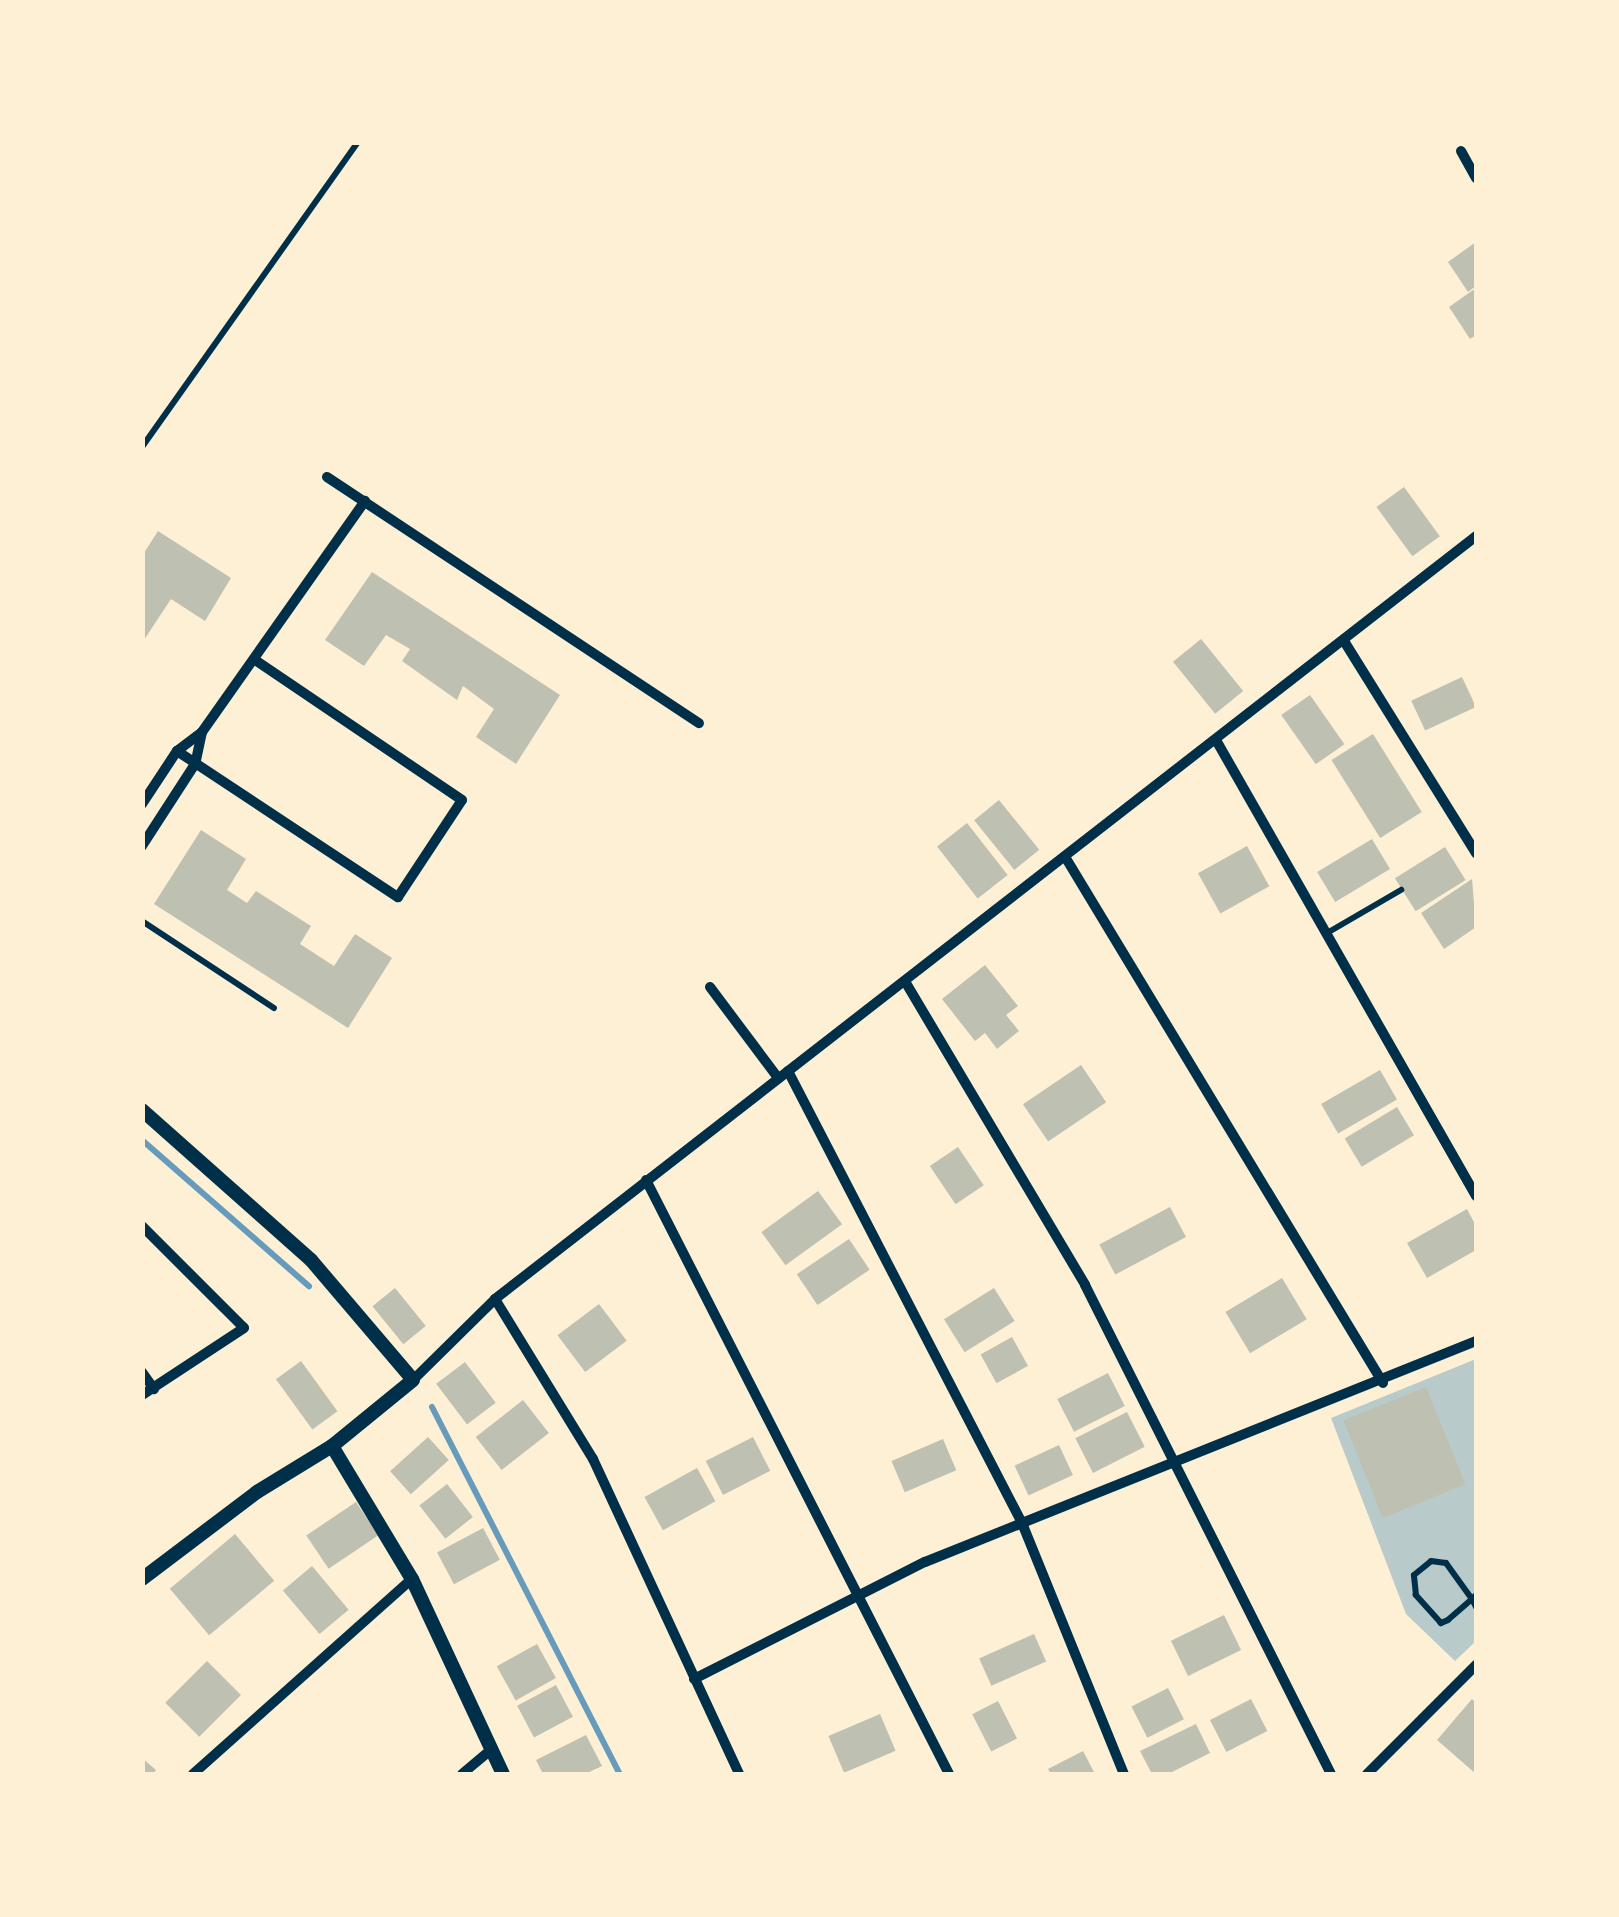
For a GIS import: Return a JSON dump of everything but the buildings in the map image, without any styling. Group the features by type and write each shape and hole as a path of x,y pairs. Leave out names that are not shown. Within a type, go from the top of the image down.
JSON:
{"street":[{"path":"1460,151 1476,178"},
{"path":"327,477 699,722"},
{"path":"142,804 177,752 202,732 365,502"},
{"path":"142,1579 256,1492 332,1446 412,1380 495,1299 1067,860 1476,536"},
{"path":"1344,641 1476,852"},
{"path":"177,752 398,897 462,800 254,660"},
{"path":"142,846 195,764 202,732"},
{"path":"1216,740 1476,1196"},
{"path":"1067,860 1383,1383"},
{"path":"906,983 1076,1268 1331,1774"},
{"path":"710,987 783,1075 1022,1523 1124,1774"},
{"path":"142,1110 311,1260 412,1380"},
{"path":"646,1180 862,1595 948,1774"},
{"path":"142,1226 244,1328 142,1396"},
{"path":"495,1299 593,1459 739,1774"},
{"path":"694,1680 862,1595 1022,1523 1383,1383 1476,1341"},
{"path":"142,1372 154,1389"},
{"path":"332,1446 412,1579 503,1774"},
{"path":"193,1774 412,1579"},
{"path":"1367,1774 1476,1665"},
{"path":"462,1774 490,1750"}],"lane":[{"path":"142,447 358,142"},
{"path":"1326,933 1401,890"},
{"path":"142,920 274,1008"},
{"path":"1431,1561 1446,1563 1475,1600 1448,1620 1434,1620 1416,1595 1414,1576 1431,1561"}],"shaded area":[{"path":"1476,1359 1476,1641 1455,1661 1406,1614 1331,1418"}],"waterway":[{"path":"142,1140 309,1286"},
{"path":"432,1407 620,1774"}]}
